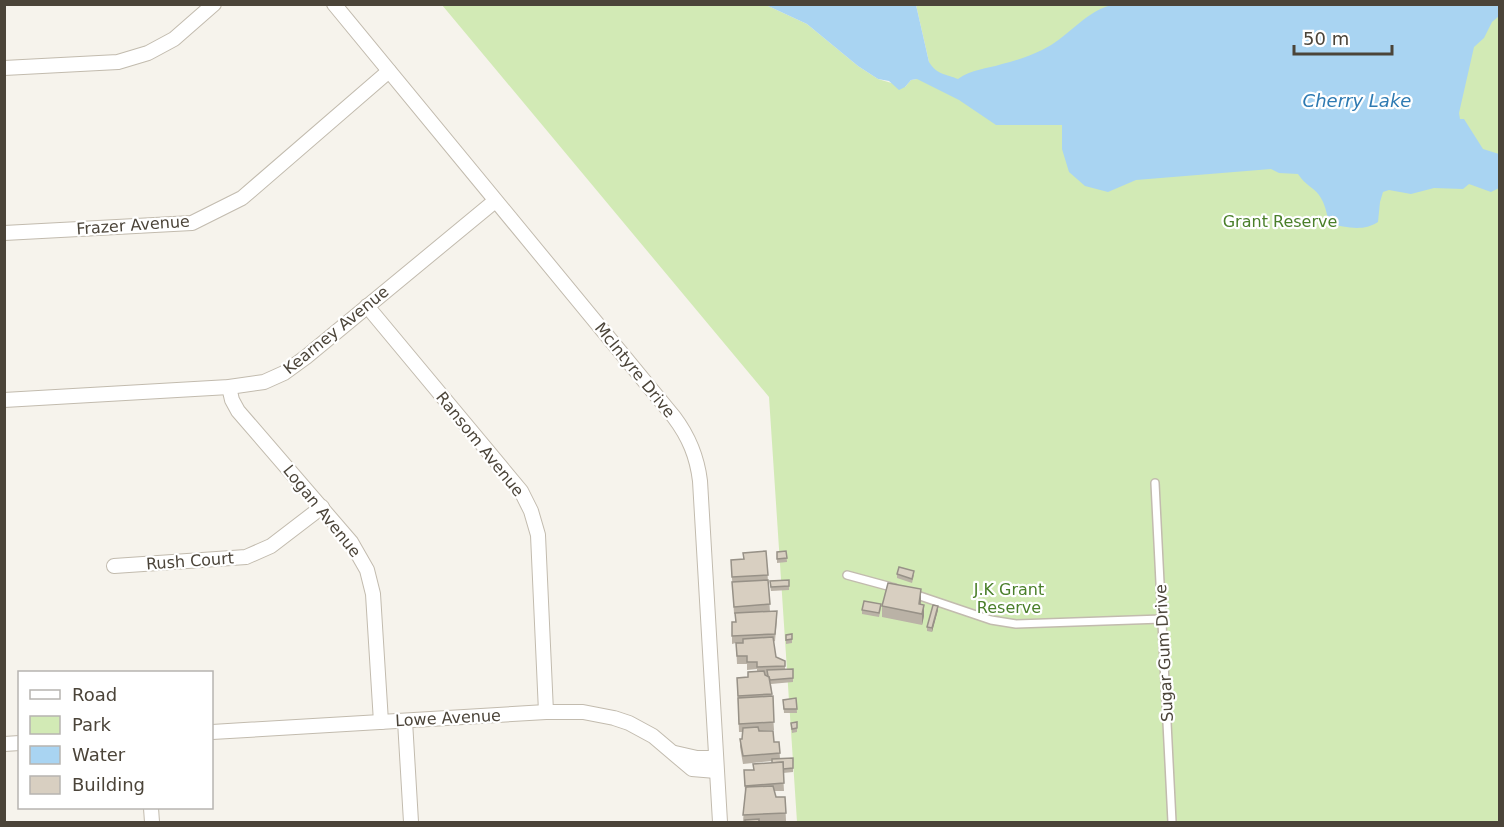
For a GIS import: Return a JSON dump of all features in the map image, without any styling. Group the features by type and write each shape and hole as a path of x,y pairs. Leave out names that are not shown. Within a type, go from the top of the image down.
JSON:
{"street":[{"path":"4,68 118,62 148,53 174,39 214,4"},
{"name":"McIntyre Drive","path":"334,4 674,417 688,438 700,481 720,822"},
{"name":"Frazer Avenue","path":"4,233 192,223 242,198 389,71"},
{"name":"Kearney Avenue","path":"4,400 230,387 264,382 284,373 306,357 495,201"},
{"name":"Ransom Avenue","path":"367,306 521,492 531,511 538,535 546,712"},
{"name":"Logan Avenue","path":"230,387 232,400 238,411 351,542 367,570 374,594 381,722"},
{"name":"Rush Court","path":"114,566 246,557 272,546 322,507"},
{"name":"Lowe Avenue","path":"213,732 546,712 583,712 614,718 640,728 675,753 716,764"},
{"path":"405,721 411,822"}],"lane":[{"name":"Sugar Gum Drive","path":"1155,483 1172,822"},
{"path":"847,575 914,594 991,620 1016,624 1162,619"}],"green space":[{"path":"442,5 766,5 807,24 858,66 878,79 905,87 911,80 917,79 929,62 916,5 1499,5 1499,822 797,822 769,397"}],"water":[{"name":"Cherry Lake","path":"766,5 916,5 929,62 939,72 958,79 974,71 1017,60 1042,50 1092,14 1111,5 1499,5 1499,16 1492,22 1484,38 1474,47 1459,113 1460,119 1464,119 1483,149 1499,154 1499,188 1491,192 1469,184 1463,189 1434,188 1411,194 1389,190 1383,192 1378,222 1360,228 1329,224 1326,209 1317,192 1298,174 1279,173 1271,169 1136,180 1108,192 1085,186 1069,172 1062,149 1062,125 996,125 959,100 917,79 911,80 899,90 889,81 878,79 858,66 807,24"}],"building":[{"path":"766,551 768,575 732,577 731,560 744,559 743,553"},
{"path":"786,551 787,558 777,559 777,552"},
{"path":"899,567 914,571 912,579 897,574"},
{"path":"768,580 770,604 734,607 732,582"},
{"path":"789,580 789,586 771,587 770,581"},
{"path":"888,583 921,589 919,604 924,605 922,614 882,606"},
{"path":"864,601 881,604 879,613 862,610"},
{"path":"933,605 938,606 932,628 927,627"},
{"path":"777,611 775,634 732,636 732,622 736,622 735,613"},
{"path":"792,634 792,639 786,640 786,635"},
{"path":"773,637 776,657 785,661 785,666 757,667 757,662 747,662 747,656 737,656 736,643 743,643 743,639"},
{"path":"793,669 793,678 770,680 767,670"},
{"path":"764,671 769,677 772,694 738,696 737,678 748,677 748,672"},
{"path":"773,696 774,722 739,724 738,698"},
{"path":"796,698 797,709 784,709 783,700"},
{"path":"797,722 797,728 792,729 791,723"},
{"path":"758,727 759,731 773,731 774,742 779,742 780,753 743,756 740,739 742,739 743,728"},
{"path":"793,758 793,768 783,769 783,762 772,763 772,759"},
{"path":"783,762 784,783 745,786 744,770 754,770 753,764"},
{"path":"773,786 776,797 785,797 786,813 743,815 746,787"},
{"path":"759,819 759,822 745,822 745,820"}],"park label":[{"name":"Grant Reserve","path":"1280,221"},
{"name":"J.K Grant Reserve","path":"1009,598"}]}
